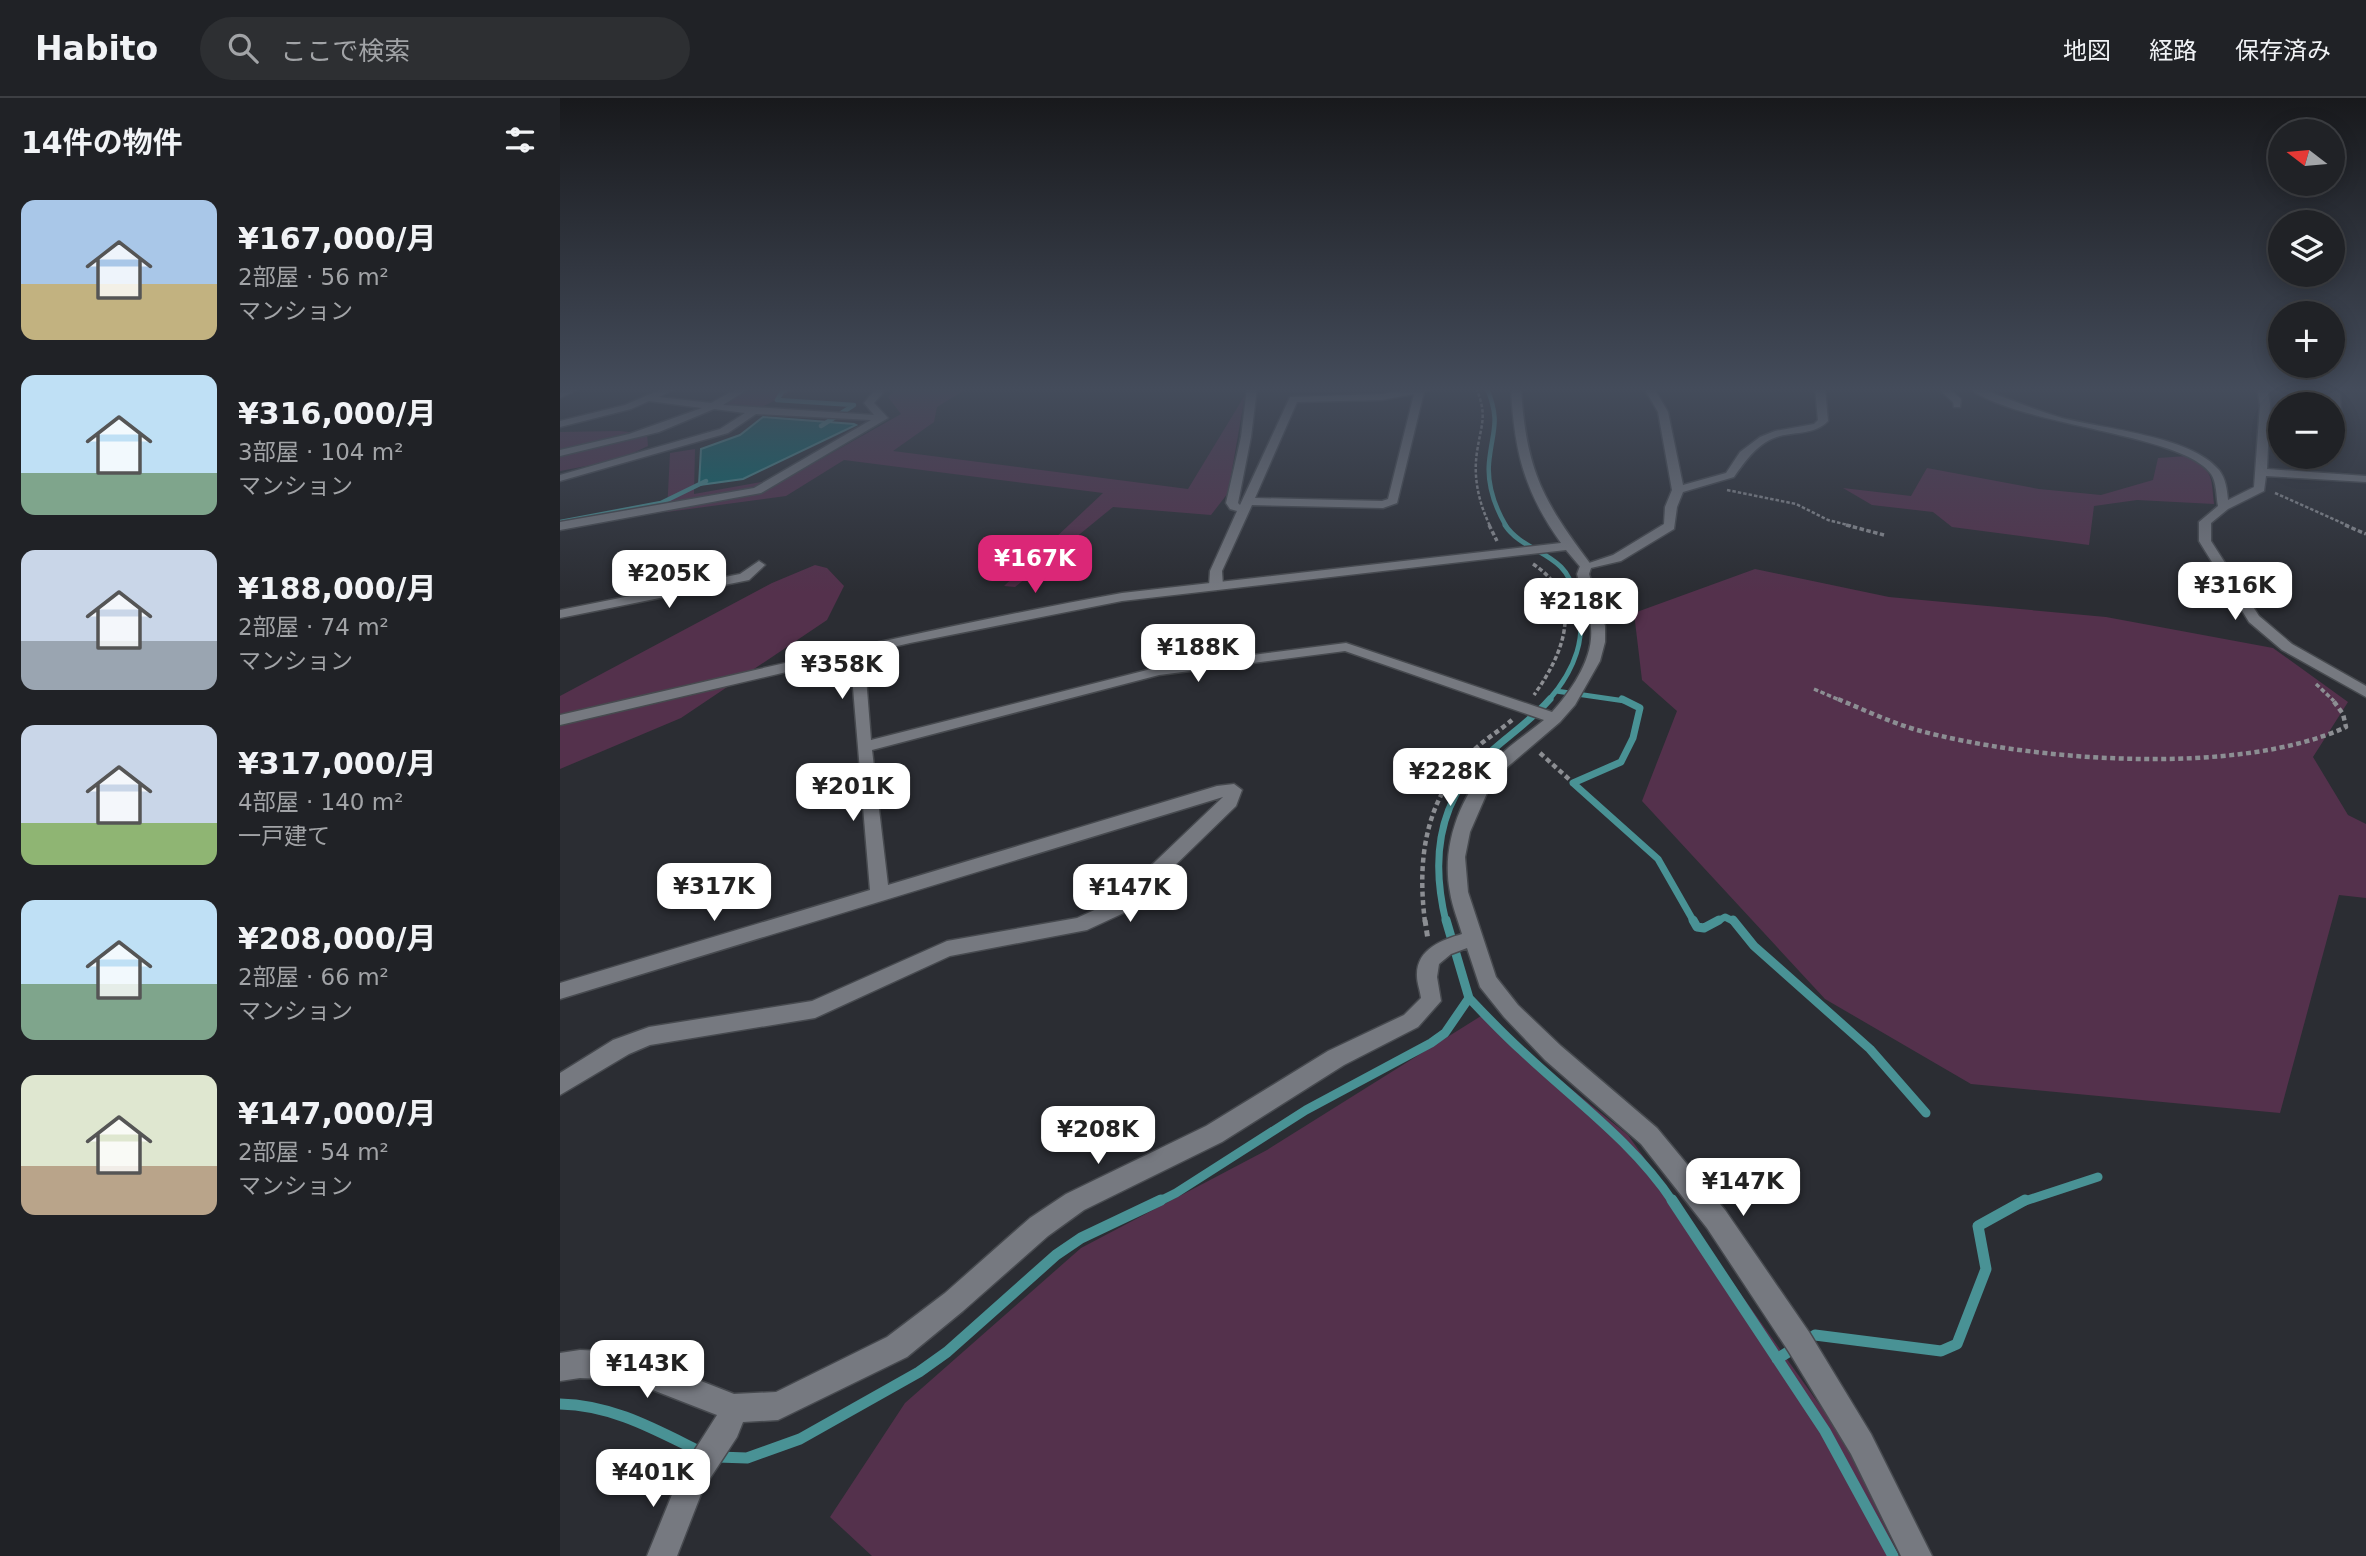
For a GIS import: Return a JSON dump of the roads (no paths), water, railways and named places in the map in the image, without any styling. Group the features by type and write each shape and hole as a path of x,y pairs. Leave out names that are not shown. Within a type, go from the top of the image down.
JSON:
{"street":[{"path":"560,478 637,456"},
{"path":"560,526 757,491 817,456"},
{"path":"1242,456 1232,503 1234,507 1383,505 1393,501 1406,456"},
{"path":"1216,586 1216,571 1267,456"},
{"path":"1524,456 1532,480 1568,546 1586,566"},
{"path":"1586,566 1617,558 1665,531 1671,521 1671,507 1678,490 1672,456"},
{"path":"1678,490 1730,475 1743,456"},
{"path":"2193,456 2212,469 2219,478 2224,507"},
{"path":"2261,456 2261,487 2224,507 2205,523 2205,541 2254,619 2297,653 2366,692"},
{"path":"2263,472 2366,479"},
{"path":"560,720 1061,607 1216,586 1568,546"},
{"path":"560,614 744,577 759,565"},
{"path":"1586,566 1583,574 1598,626 1598,642 1593,661 1567,705 1555,719 1499,765 1483,784 1461,832 1456,857 1460,943 1511,1011 1553,1053 1649,1136 1716,1219 1799,1342 1861,1444 1917,1556"},
{"path":"864,747 1159,671 1346,648 1555,719"},
{"path":"857,652 880,894"},
{"path":"560,991 1217,792 1234,790 1230,802 1121,906 1080,925 947,949 815,1009 649,1036 621,1048 560,1085"},
{"path":"560,1367 580,1364 627,1366 731,1418 778,1406 897,1347 954,1302 1038,1227 1074,1202 1214,1134 1336,1058 1411,1021 1431,1001 1432,991 1427,972 1430,962 1460,943"},
{"path":"663,1556 692,1480 731,1418"}],"water":[{"path":"701,456 791,456 743,479 699,485"}],"waterway":[{"path":"1490,456 1489,480 1495,504 1506,526"},
{"path":"560,522 661,503 706,481"},
{"path":"1505,525 1517,538 1564,570 1580,611 1577,652 1566,677 1548,701"},
{"path":"1556,691 1625,701"},
{"path":"1446,922 1441,899 1439,855 1448,813 1457,793 1485,757 1550,699"},
{"path":"1622,699 1640,708 1633,738 1621,762 1573,783 1658,859 1694,922"},
{"path":"1716,922 1725,917 1734,922"},
{"path":"1446,920 1469,998"},
{"path":"1693,920 1697,927 1704,928 1719,920"},
{"path":"1734,922 1754,946 1870,1049 1926,1113"},
{"path":"1158,1202 1306,1110 1431,1043 1445,1033 1469,998"},
{"path":"1469,998 1515,1045 1602,1122 1640,1160 1673,1202"},
{"path":"2022,1202 2098,1177"},
{"path":"718,1457 747,1458 800,1439 919,1372 947,1352 1056,1255 1081,1238 1161,1200"},
{"path":"1672,1200 1777,1359"},
{"path":"1806,1341 1815,1335 1941,1351 1957,1344 1986,1269 1978,1226 2025,1200"},
{"path":"1777,1359 1796,1347"},
{"path":"1777,1359 1825,1431 1893,1556"},
{"path":"560,1404 598,1409 634,1420 703,1453"}]}
